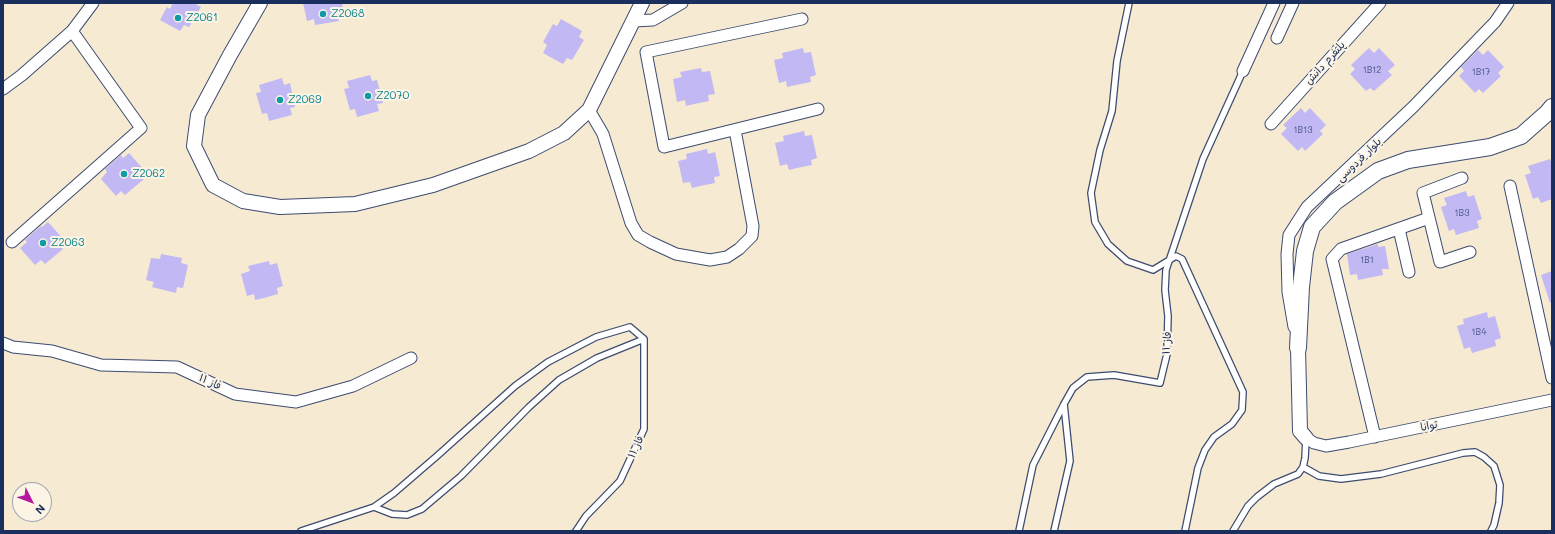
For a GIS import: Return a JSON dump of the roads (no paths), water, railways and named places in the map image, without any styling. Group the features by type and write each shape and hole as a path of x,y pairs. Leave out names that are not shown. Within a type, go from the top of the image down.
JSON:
{"main road":[{"name":"بلوار فردوسی","path":"1298,348 1301,287 1305,251 1312,227 1335,202 1378,171 1408,160 1490,147 1521,136 1552,107"}],"street":[{"path":"3,89 22,75 72,31 93,3"},
{"path":"260,3 230,54 198,115 194,146 213,185 243,202 280,207 355,204 433,185 529,151 564,133 589,110 642,3"},
{"path":"633,21 653,20 682,3"},
{"path":"1243,71 1274,3"},
{"path":"1277,38 1293,3"},
{"name":"پلتفرم دانش","path":"1271,124 1380,3"},
{"name":"بلوار فردوسی","path":"1306,438 1300,431 1298,348 1288,292 1287,254 1289,235 1307,207 1341,177 1418,102 1495,22 1508,3"},
{"path":"802,19 646,52 664,147 818,109"},
{"path":"12,242 141,128 72,31"},
{"path":"589,110 604,134 631,223 638,235 676,254 710,260 727,257 739,249 752,236 753,226 735,130"},
{"path":"1462,178 1423,193 1440,262 1470,252"},
{"path":"1510,186 1552,378"},
{"path":"1375,437 1332,259 1341,249 1429,218"},
{"path":"1399,229 1410,272"},
{"name":"فاز ۱۱","path":"3,343 52,352 101,365 177,367 235,394 296,402 353,386 411,358"},
{"name":"توانا","path":"1306,438 1314,443 1326,446 1552,400"}],"lane":[{"path":"1129,3 1116,61 1112,111 1100,150 1091,193 1095,222 1108,244 1127,261 1153,270 1176,256 1182,259 1243,392 1242,410 1232,424 1214,437 1204,450 1198,468 1185,531"},
{"name":"فاز ۱۱","path":"1019,531 1033,465 1073,388 1087,376 1114,375 1160,383 1167,354 1168,316 1165,290 1166,270 1203,159 1243,71"},
{"path":"301,531 374,507 394,494 515,386 548,362 596,337 630,327 644,339 597,358 559,380 528,407 461,476 422,509 407,515 392,514 374,507"},
{"name":"فاز ۱۱","path":"576,531 586,516 620,481 644,429 644,339"},
{"path":"1054,531 1070,461 1064,404"},
{"path":"1233,531 1248,506 1257,497 1274,484 1298,474 1303,467 1305,458 1306,438"},
{"path":"1303,467 1319,476 1341,479 1381,474 1463,453 1475,452 1484,457 1494,466 1500,485 1499,502 1494,525 1491,531"}],"place":[{"name":"Z2068","path":"323,14"},
{"name":"Z2061","path":"178,18"},
{"name":"Z2070","path":"368,96"},
{"name":"Z2069","path":"280,100"},
{"name":"Z2062","path":"124,174"},
{"name":"Z2063","path":"43,243"}]}
